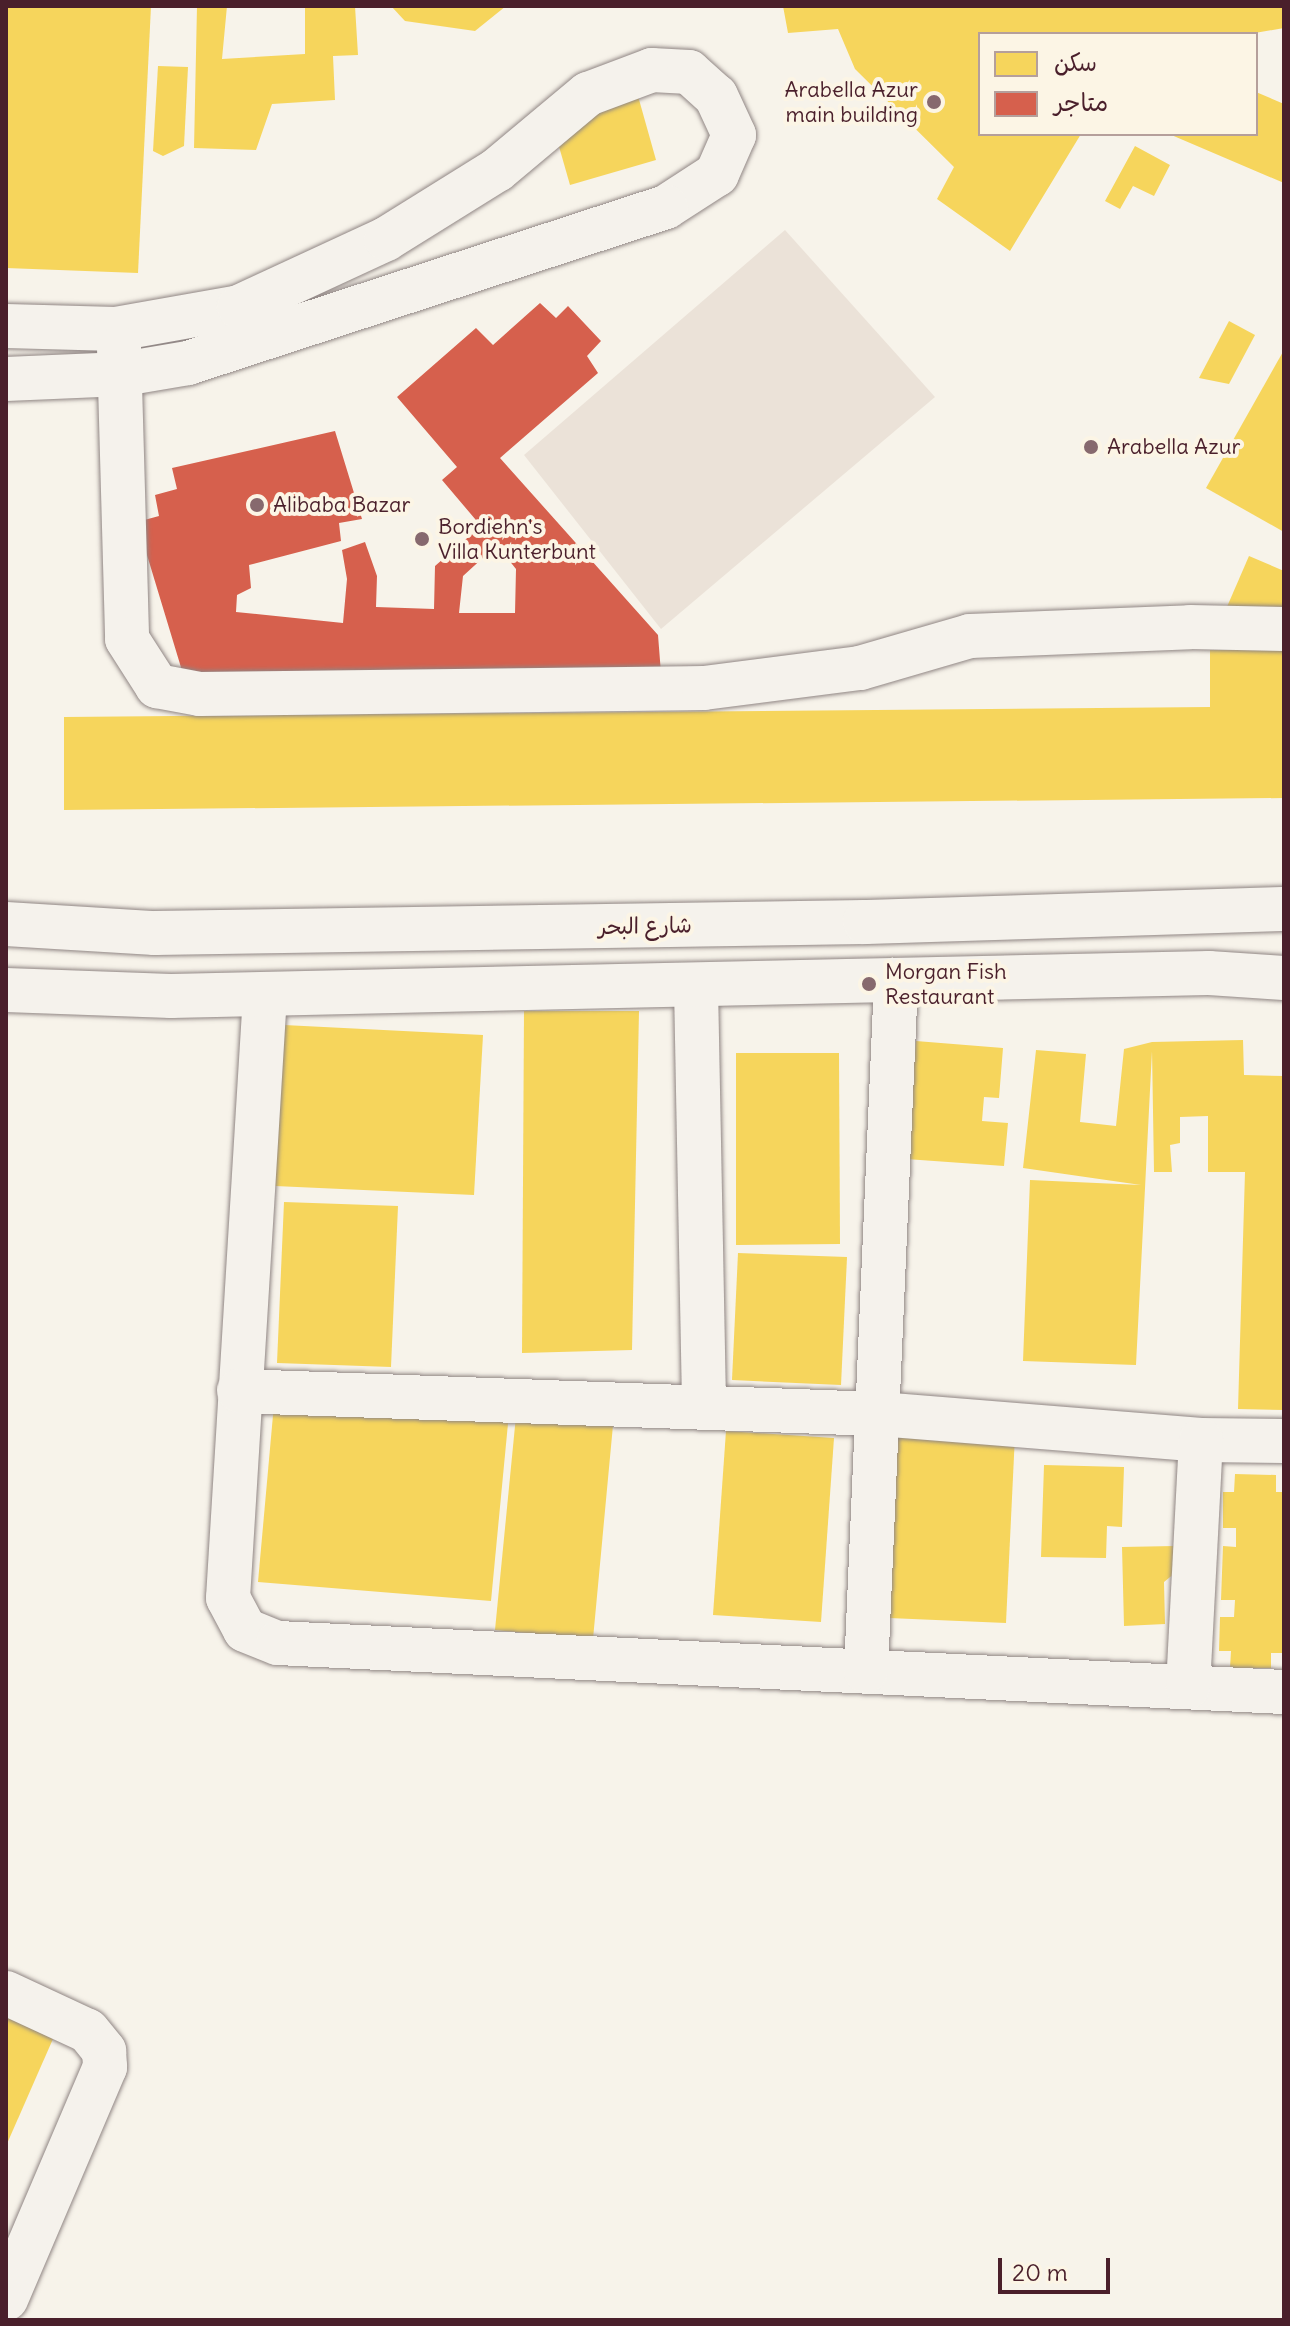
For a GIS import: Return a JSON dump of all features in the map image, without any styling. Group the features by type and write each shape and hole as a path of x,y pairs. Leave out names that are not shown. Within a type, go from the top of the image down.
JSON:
{"street":[{"path":"6,326 116,329 246,326 497,170 588,94 652,70 689,72 716,96 734,135 717,174 666,207 246,326 123,374 6,379"},
{"path":"116,329 123,374 127,639 157,686 200,694 704,688 860,668 970,636 1160,628 1284,629"},
{"name":"شارع البحر","path":"6,924 155,933 602,927 1284,909"},
{"path":"495,927 497,990"},
{"path":"602,927 610,989"},
{"path":"6,990 265,995 1209,973 1284,978"},
{"path":"866,1671 896,980"},
{"path":"696,986 704,1407"},
{"path":"265,995 228,1598 245,1630 259,1638 299,1644 1284,1692"},
{"path":"239,1391 879,1414 1201,1440 1284,1441"},
{"path":"1188,1687 1201,1440"},
{"path":"6,1993 88,2031 104,2051 105,2067 6,2299"}],"shaded area":[{"path":"785,230 935,397 661,629 524,455"}],"building: سكن":[{"path":"6,6 151,6 138,273 6,268"},
{"path":"197,6 227,6 222,59 305,54 305,6 355,6 358,55 333,56 335,100 272,104 256,150 194,148"},
{"path":"391,6 506,6 475,31 405,21"},
{"name":"Arabella Azur main building","path":"783,6 1284,6 1284,28 1258,32 978,32 978,136 1080,136 1010,251 937,199 954,167 855,69 838,29 788,33"},
{"path":"158,66 188,67 184,146 163,156 153,151"},
{"path":"1258,93 1284,104 1284,183 1174,136 1258,136"},
{"path":"638,96 656,160 570,185 552,122"},
{"path":"1135,146 1170,165 1154,196 1133,186 1120,209 1105,201"},
{"path":"1229,321 1255,335 1229,384 1199,378"},
{"path":"1284,350 1284,532 1206,488"},
{"path":"1249,556 1284,571 1284,616 1223,616"},
{"path":"1210,650 1284,650 1284,798 64,810 64,717 1210,707"},
{"path":"524,1011 639,1011 632,1350 522,1353"},
{"path":"284,1025 483,1035 474,1195 275,1186"},
{"path":"1243,1040 1244,1075 1284,1076 1284,1410 1238,1409 1245,1172 1208,1172 1208,1116 1180,1117 1180,1143 1170,1145 1172,1172 1154,1172 1152,1051 1136,1365 1023,1361 1030,1180 1141,1185 1023,1168 1036,1050 1086,1054 1080,1122 1116,1126 1124,1049 1152,1042"},
{"path":"916,1041 1003,1048 999,1098 984,1097 982,1121 1008,1123 1004,1166 906,1159"},
{"path":"736,1053 839,1053 840,1244 736,1245"},
{"path":"284,1202 398,1206 391,1367 277,1363"},
{"path":"738,1253 847,1257 841,1385 732,1380"},
{"path":"275,1393 509,1413 491,1601 258,1582"},
{"path":"516,1416 613,1425 593,1639 495,1630"},
{"path":"889,1429 1015,1435 1006,1623 889,1618"},
{"path":"726,1431 834,1438 821,1622 713,1615"},
{"path":"1044,1465 1124,1467 1122,1527 1107,1526 1106,1558 1041,1557"},
{"path":"1235,1474 1276,1475 1276,1492 1284,1492 1284,1653 1271,1653 1271,1668 1230,1668 1231,1651 1219,1651 1220,1617 1234,1617 1235,1600 1221,1600 1223,1546 1236,1547 1236,1528 1223,1528 1223,1492 1234,1492"},
{"path":"1174,1546 1175,1573 1164,1582 1165,1624 1124,1626 1122,1547"},
{"path":"6,2010 56,2032 6,2146"}],"building: متاجر":[{"name":"Alibaba Bazar","path":"540,303 556,318 568,306 601,341 587,356 598,373 500,458 658,635 662,686 183,674 137,522 159,516 155,495 177,489 172,468 335,431 362,519 339,523 341,541 249,565 251,588 237,595 236,612 343,623 347,579 342,550 365,542 377,576 376,607 434,609 435,566 481,526 442,480 457,467 397,397 476,328 493,345","holes":["497,545 516,569 515,613 459,613 463,576"]}],"place":[{"name":"Arabella Azur main building","path":"934,102"},
{"name":"Arabella Azur","path":"1091,447"},
{"name":"Alibaba Bazar","path":"257,505"},
{"name":"Bordiehn's Villa Kunterbunt","path":"422,539"},
{"name":"Morgan Fish Restaurant","path":"869,984"}]}
